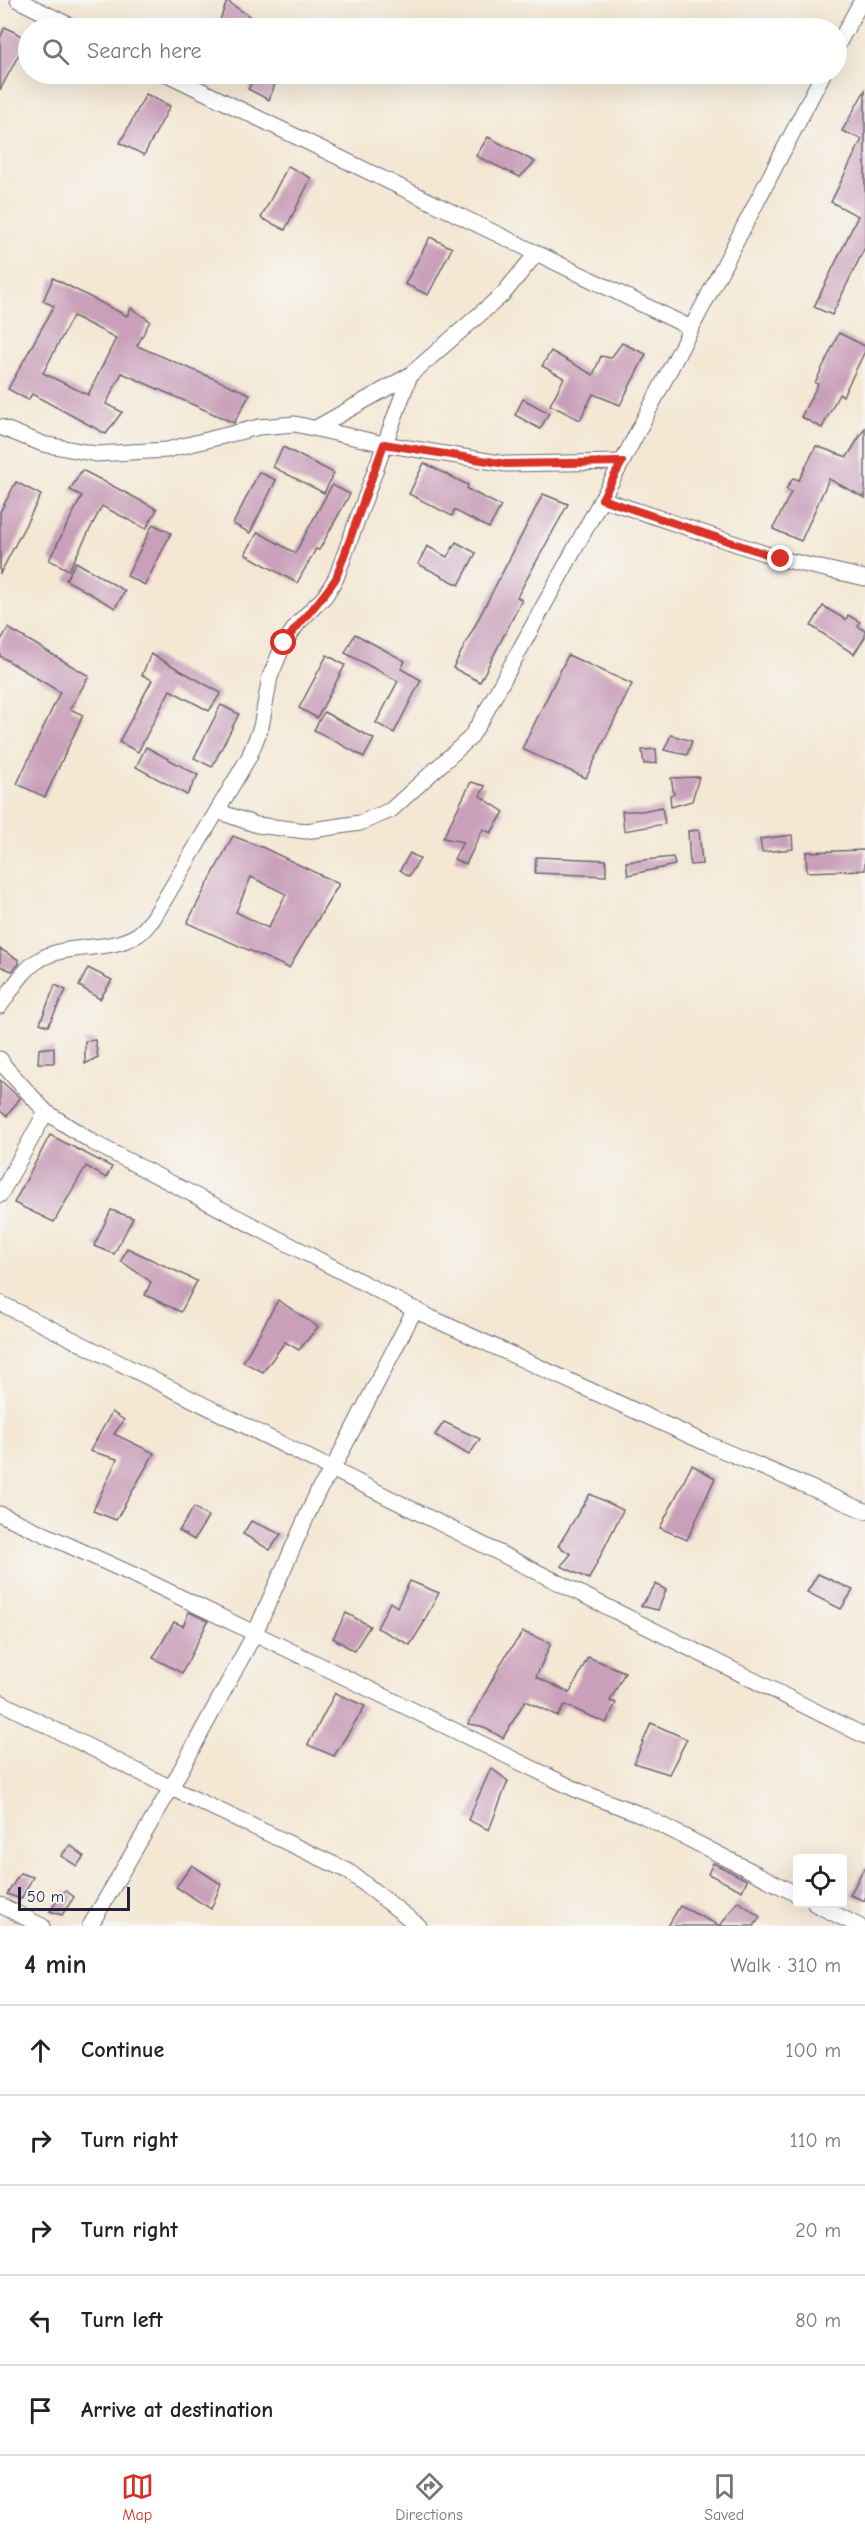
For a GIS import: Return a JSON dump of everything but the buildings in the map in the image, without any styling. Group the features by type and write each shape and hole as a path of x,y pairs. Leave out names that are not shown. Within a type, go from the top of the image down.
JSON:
{"street":[{"path":"18,0 55,18"},
{"path":"847,29 862,0"},
{"path":"187,84 691,328"},
{"path":"217,811 257,825 306,831 360,823 391,810 470,738 622,462 818,84"},
{"path":"316,428 410,375 503,294 536,254"},
{"path":"0,1006 26,971 38,960 52,954 123,942 139,935 153,919 249,757 261,727 270,677 284,643 299,622 325,596 336,578 410,375"},
{"path":"0,428 43,444 96,453 167,450 259,427 295,423 384,444 506,464 622,462"},
{"path":"602,499 781,559 865,578"},
{"path":"0,1059 4,1067 46,1112 94,1143 415,1309 708,1443 865,1511"},
{"path":"0,1195 46,1112"},
{"path":"0,1304 865,1736"},
{"path":"90,1926 171,1788 255,1633 318,1491 332,1470 415,1309"},
{"path":"0,1514 255,1633 330,1672 483,1743 579,1791 642,1815 793,1892"},
{"path":"0,1702 171,1788 348,1871 419,1926"},
{"path":"0,1905 14,1920 42,1926"},
{"path":"823,1908 859,1926"}],"route":[{"path":"284,643 299,622 325,596 336,578 384,444 506,464 622,462 602,499 781,559"}]}
